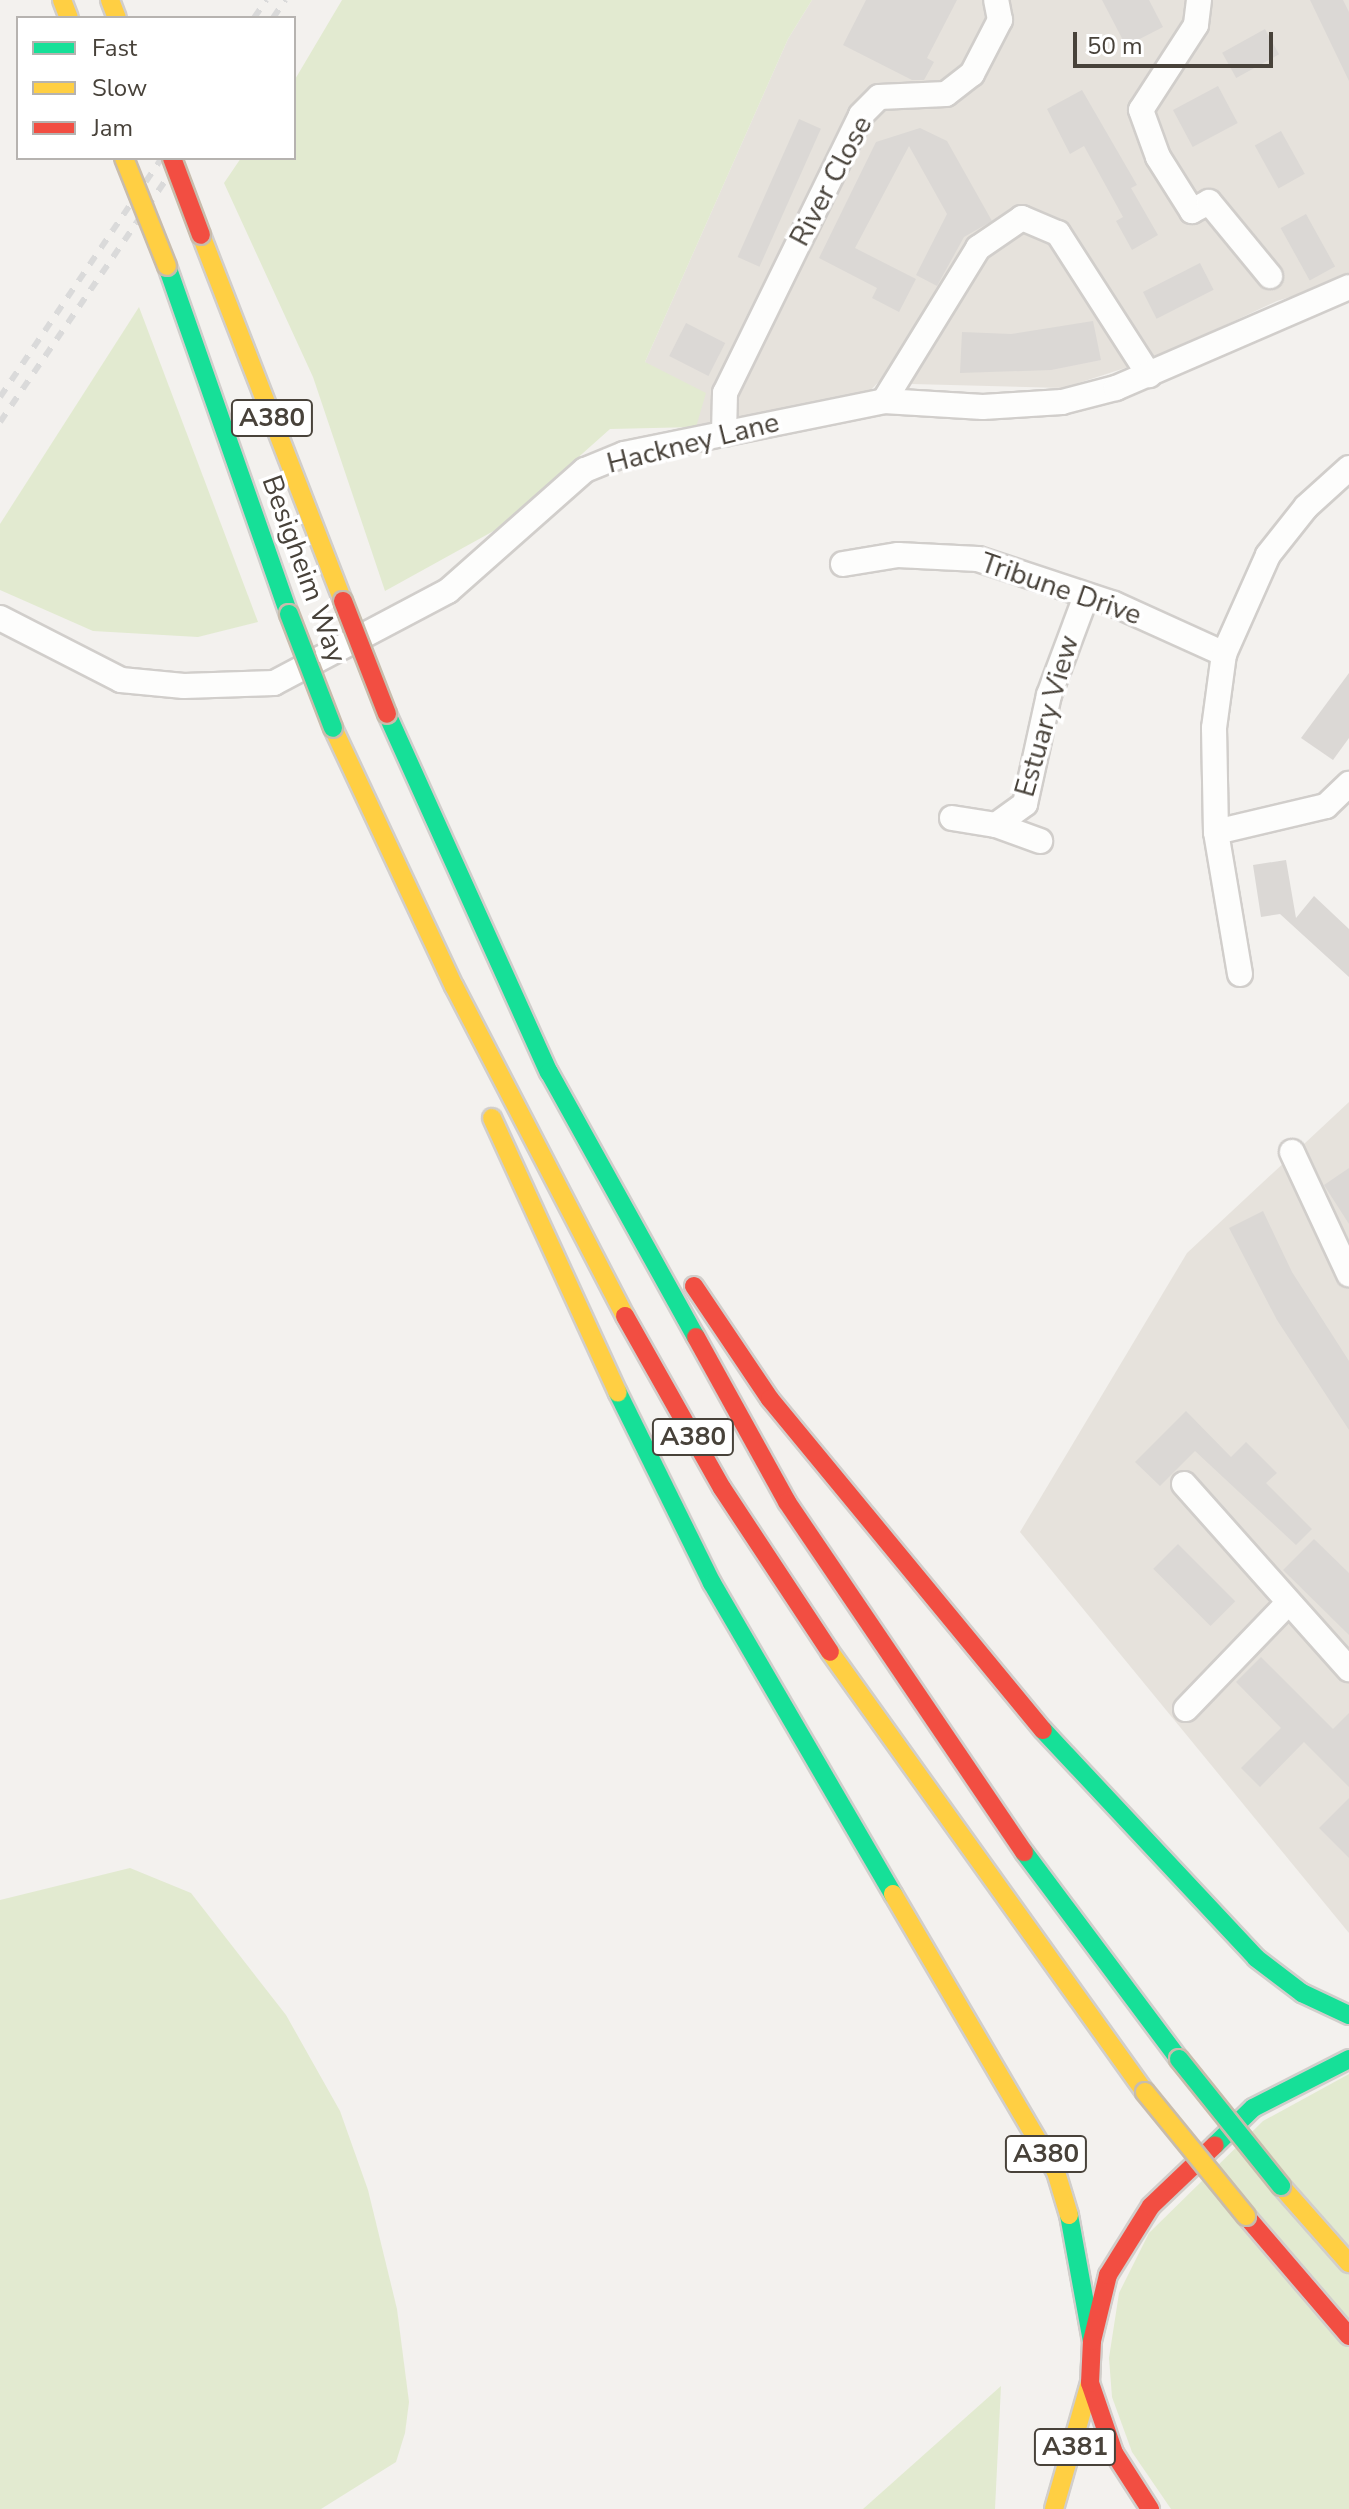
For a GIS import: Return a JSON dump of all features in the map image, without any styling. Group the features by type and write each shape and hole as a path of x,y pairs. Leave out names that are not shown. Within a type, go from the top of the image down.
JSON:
{"main road":[{"name":"Besigheim Way","path":"125,160 167,266 289,614 333,728 454,986"},
{"name":"Besigheim Way","path":"173,160 387,714 549,1072"},
{"name":"A380","path":"454,986 484,1090 574,1305 712,1583 1056,2172 1076,2241 1092,2341"},
{"name":"A380","path":"454,986 607,1284 722,1488 906,1766 1145,2092 1349,2336"},
{"name":"A380","path":"549,1072 665,1238"},
{"name":"A380","path":"549,1072 803,1527 1019,1846 1179,2059 1281,2186 1349,2263"},
{"name":"A380","path":"681,1263 770,1399 1011,1695 1256,1958 1302,1993 1349,2015"},
{"path":"1150,2509 1114,2453 1090,2383 1092,2341 1108,2275 1151,2206 1253,2108 1349,2059"},
{"name":"A381","path":"1054,2509 1072,2463 1090,2383"}],"street":[{"name":"River Close","path":"724,434 725,393 861,115 879,97 946,94 972,74 1000,20 996,0"},
{"path":"1199,0 1196,25 1141,110 1158,157 1192,211 1209,202 1270,276"},
{"path":"884,401 978,248 1022,218 1058,233 1149,375"},
{"name":"Hackney Lane","path":"0,618 121,680 184,686 274,683 448,591 585,470 624,454 884,401 983,407 1062,402 1149,375 1349,287"},
{"path":"1240,974 1216,832 1214,728 1224,654 1268,555 1306,507 1349,468"},
{"name":"Tribune Drive","path":"843,564 898,555 953,556 1004,565 1224,654"},
{"name":"Estuary View","path":"996,825 1025,804 1049,695 1086,596"},
{"path":"1216,832 1326,806 1349,784"},
{"name":"Estuary View","path":"952,818 996,825 1040,841"},
{"path":"1292,1152 1349,1274"},
{"path":"1184,1484 1286,1605 1349,1669"},
{"path":"1186,1709 1286,1605"}],"shaded area":[{"path":"812,0 1349,0 1349,279 1277,301 1153,359 1063,388 912,384 889,371 866,395 696,427 645,362 788,39"},
{"path":"1349,1102 1349,1933 1020,1532 1187,1253"}],"green space":[{"path":"342,0 812,0 788,39 645,362 706,393 696,427 610,429 499,528 385,591 313,377 224,183 240,160 296,160 296,78"},
{"path":"139,307 258,622 198,637 93,631 0,590 0,524"},
{"path":"130,1868 191,1893 286,2015 340,2111 368,2190 397,2309 409,2402 405,2433 396,2462 321,2509 0,2509 0,1900"},
{"path":"1349,2074 1349,2509 1171,2509 1132,2452 1112,2397 1109,2358 1119,2293 1149,2233 1263,2121"},
{"path":"1001,2386 995,2509 863,2509"}],"building":[{"path":"866,0 957,0 927,58 934,62 924,80 912,80 843,45"},
{"path":"1102,0 1149,0 1163,27 1126,46"},
{"path":"1310,0 1343,0 1349,12 1349,81"},
{"path":"1265,29 1279,54 1236,78 1222,53"},
{"path":"1218,86 1238,123 1193,147 1173,110"},
{"path":"1082,90 1137,185 1131,188 1158,235 1132,250 1116,221 1123,217 1084,146 1070,154 1047,109"},
{"path":"799,119 821,129 760,267 738,257"},
{"path":"920,128 947,141 992,221 964,237 937,286 916,275 947,214 909,146 855,248 916,279 899,312 872,298 877,288 819,258 876,142"},
{"path":"1281,131 1305,174 1279,188 1255,146"},
{"path":"1306,214 1335,266 1310,281 1281,228"},
{"path":"1200,263 1214,290 1157,319 1143,292"},
{"path":"1093,321 1101,360 1051,370 960,373 962,332 1011,334"},
{"path":"686,323 725,343 708,376 669,356"},
{"path":"1349,673 1349,738 1333,760 1301,738"},
{"path":"1286,860 1296,918 1314,896 1349,929 1349,977 1280,914 1261,917 1253,865"},
{"path":"1349,1168 1349,1224 1324,1185"},
{"path":"1263,1211 1292,1272 1349,1361 1349,1430 1277,1320 1229,1228"},
{"path":"1186,1411 1231,1457 1246,1442 1277,1473 1266,1483 1312,1529 1296,1545 1195,1451 1160,1486 1135,1462"},
{"path":"1314,1539 1349,1573 1349,1635 1283,1570"},
{"path":"1178,1544 1235,1601 1211,1626 1153,1569"},
{"path":"1261,1657 1333,1729 1349,1713 1349,1787 1304,1742 1260,1787 1241,1768 1281,1728 1236,1682"},
{"path":"1349,1798 1349,1858 1319,1828"}],"railway":[{"path":"255,16 266,0"},
{"path":"274,16 285,0"},
{"path":"0,397 161,160"},
{"path":"0,422 180,160"}],"traffic: fast":[{"path":"167,266 289,614"},
{"path":"289,614 333,728"},
{"path":"387,714 549,1072 696,1337"},
{"path":"618,1393 712,1583 893,1894"},
{"path":"1043,1730 1256,1958 1302,1993 1349,2015"},
{"path":"1024,1852 1179,2059"},
{"path":"1179,2059 1281,2186"},
{"path":"1215,2145 1253,2108 1349,2059"},
{"path":"1069,2215 1092,2341"}],"traffic: slow":[{"path":"62,0 68,16"},
{"path":"110,0 116,16"},
{"path":"125,160 167,266"},
{"path":"201,235 343,601"},
{"path":"333,728 454,986 625,1316"},
{"path":"492,1118 618,1393"},
{"path":"830,1652 1145,2092"},
{"path":"893,1894 1056,2172 1069,2215"},
{"path":"1145,2092 1246,2216"},
{"path":"1281,2186 1349,2263"},
{"path":"1054,2509 1090,2383"}],"traffic: jam":[{"path":"173,160 201,235"},
{"path":"343,601 387,714"},
{"path":"694,1286 770,1399 1043,1730"},
{"path":"625,1316 722,1488 830,1652"},
{"path":"696,1337 787,1502 1024,1852"},
{"path":"1150,2509 1114,2453 1090,2383 1092,2341 1108,2275 1151,2206 1215,2145"},
{"path":"1246,2216 1349,2336"}]}
